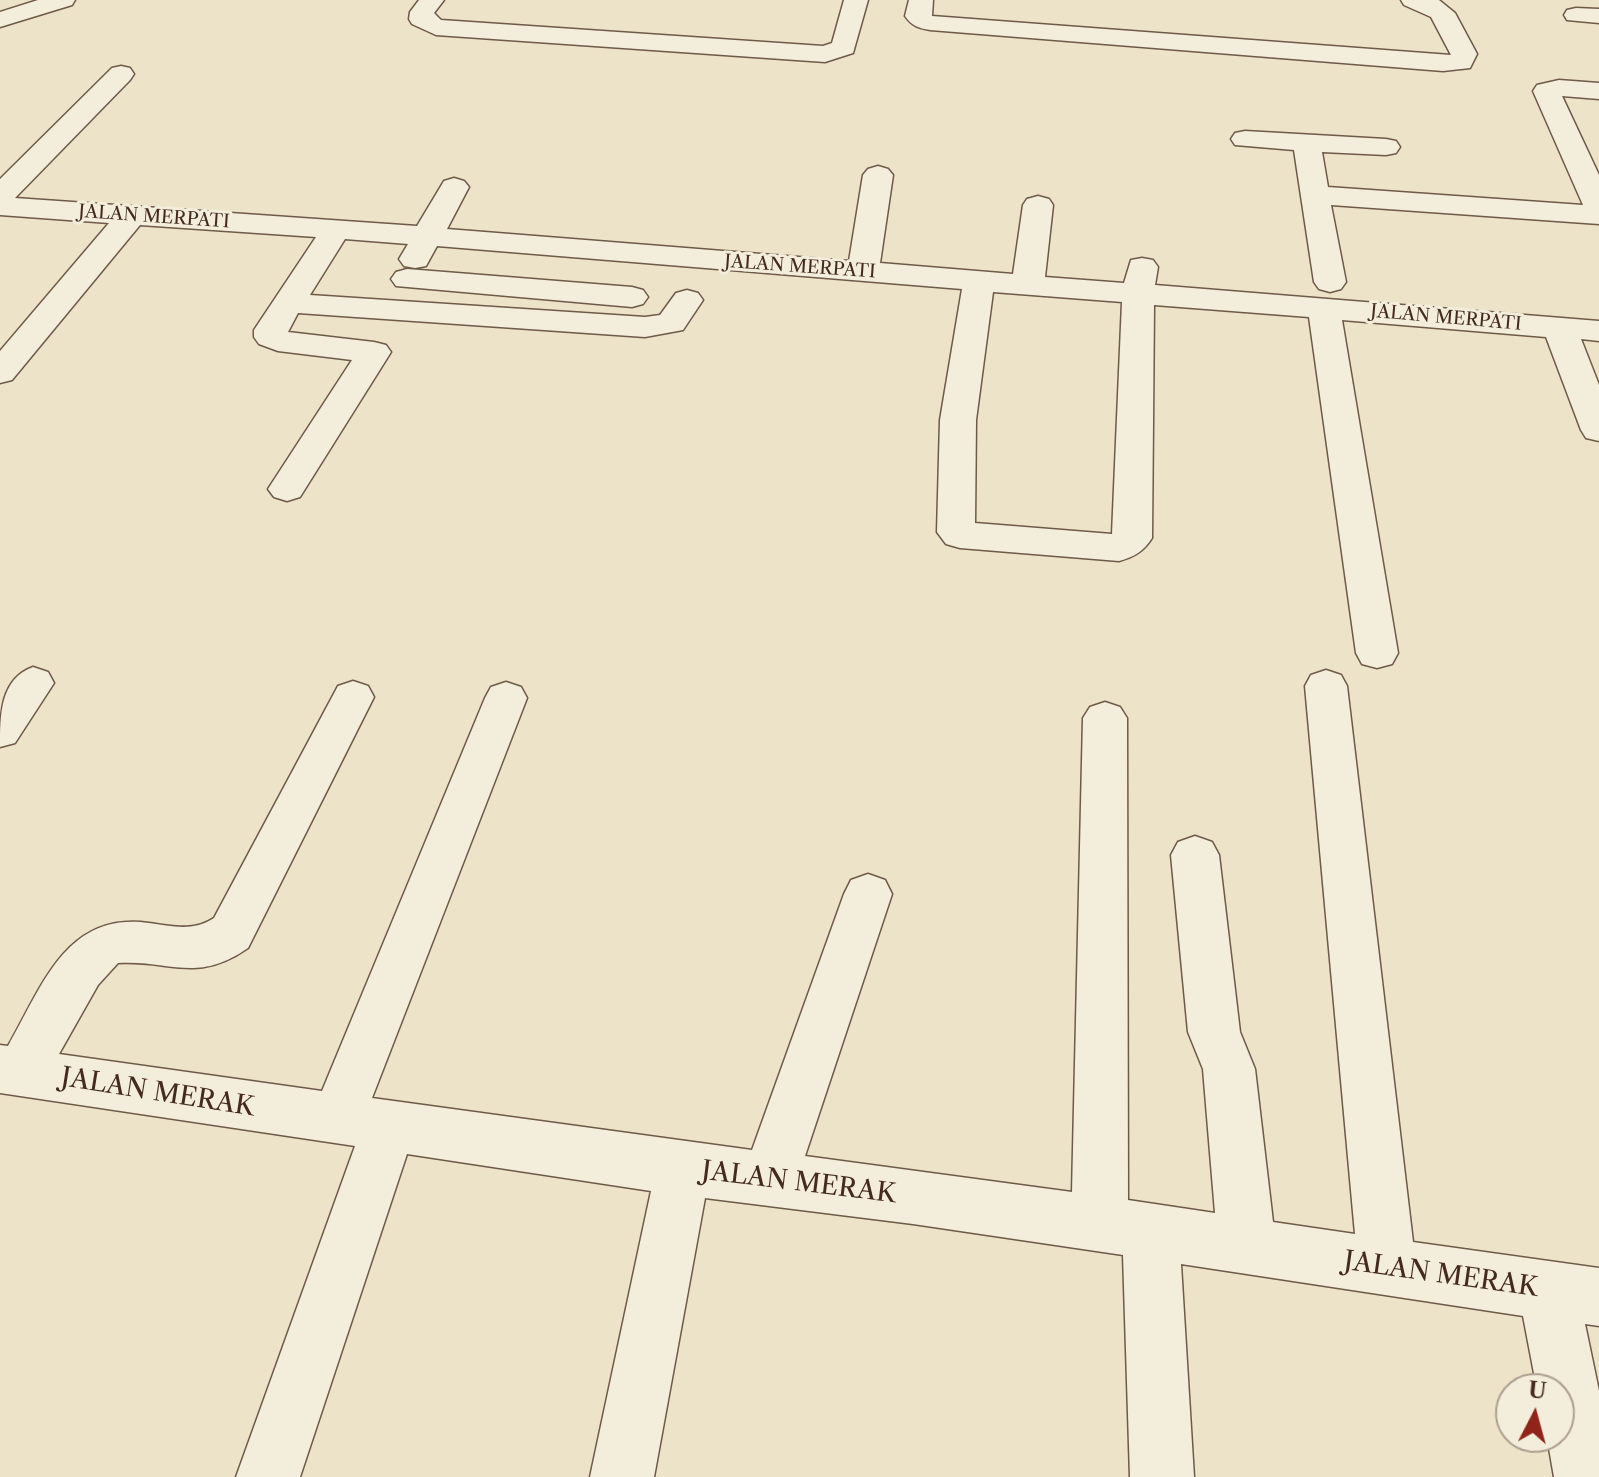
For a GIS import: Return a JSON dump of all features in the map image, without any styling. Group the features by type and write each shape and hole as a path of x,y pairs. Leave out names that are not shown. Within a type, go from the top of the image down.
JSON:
{"street":[{"path":"0,20 63,0"},
{"path":"432,0 422,12 421,19 436,27 825,54 844,48 856,0"},
{"path":"921,0 917,16 930,23 1461,62 1464,54 1446,16 1422,1 1413,0"},
{"path":"0,196 121,74"},
{"path":"1599,91 1559,88 1546,91 1593,180 1599,207"},
{"path":"1245,139 1307,142 1384,136 1401,201"},
{"path":"1307,142 1377,653"},
{"path":"863,271 878,175"},
{"path":"287,489 374,352 426,236 454,187"},
{"path":"1314,195 1599,215"},
{"path":"1028,284 1038,205"},
{"name":"JALAN MERPATI","path":"0,206 336,229 979,281 1028,284 1140,280 1327,295 1459,318 1599,331"},
{"path":"0,373 131,216"},
{"path":"336,229 271,330 273,340 374,352"},
{"path":"288,303 661,327 671,323 692,293 697,260"},
{"path":"407,279 687,300"},
{"path":"979,281 958,420 956,532 960,535 1112,548 1125,547 1133,538 1140,280"},
{"path":"1380,294 1448,299 1453,302 1459,318"},
{"path":"1560,329 1599,430"},
{"path":"0,731 33,683"},
{"path":"1326,686 1387,1266"},
{"path":"11,1071 86,963 102,947 122,943 204,948 231,933 353,697"},
{"path":"268,1477 363,1123 506,698"},
{"path":"1105,718 1126,1227 1162,1477"},
{"path":"1195,855 1214,1032 1229,1069 1247,1247"},
{"path":"770,1178 868,894"},
{"name":"JALAN MERAK","path":"11,1071 683,1169 1126,1227 1573,1294"},
{"path":"622,1477 683,1169"},
{"path":"1573,1294 1586,1477"}]}
